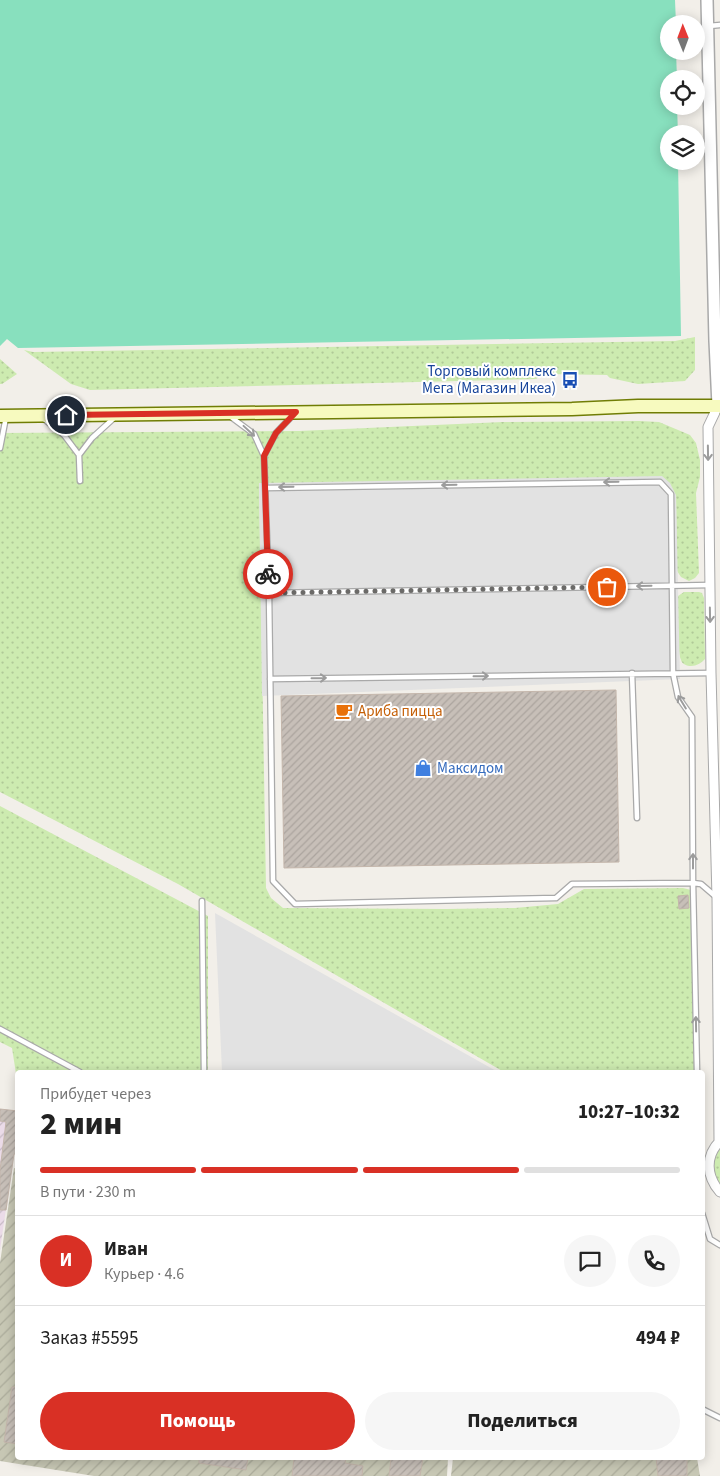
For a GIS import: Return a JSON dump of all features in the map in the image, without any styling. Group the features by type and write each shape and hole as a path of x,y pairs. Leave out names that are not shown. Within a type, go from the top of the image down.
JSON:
{"main road":[{"path":"3,416 572,409 638,406 719,408"}],"street":[{"path":"707,0 715,341 719,408 708,427 720,1141 714,1147 708,1165 713,1184 720,1192"}],"lane":[{"path":"707,26 720,25"},
{"path":"264,456 276,433 296,412"},
{"path":"226,413 254,434 264,456 273,882 295,904 556,898 572,884 693,883 701,884 717,898"},
{"path":"79,455 92,438 118,414"},
{"path":"0,448 3,416"},
{"path":"38,416 64,435 79,455 80,481"},
{"path":"266,488 660,482 671,494 673,673 678,697 692,717 697,1070"},
{"path":"268,593 710,585"},
{"path":"270,679 711,672"},
{"path":"632,674 636,818"},
{"path":"202,901 204,1070"},
{"path":"0,1029 76,1070"},
{"path":"705,1223 710,1239 720,1245"},
{"path":"705,1410 720,1418"}],"shaded area":[{"path":"662,476 670,483 676,495 680,679 262,696 259,483"},
{"path":"215,913 494,1070 222,1070"},
{"path":"0,1109 15,1111 15,1154 0,1250"},
{"path":"14,1168 15,1460 448,1460 447,1476 94,1476 0,1461 0,1263"},
{"path":"453,1460 697,1460 700,1476 451,1476"}],"green space":[{"path":"0,0 675,0 676,15 660,15 660,60 676,60 677,70 660,70 660,115 677,115 678,125 660,125 660,170 678,170 681,336 18,348 7,339 0,346"},
{"path":"695,337 695,370 685,381 638,384 610,378 607,375 543,374 536,379 90,390 71,384 24,350 33,352 675,341"},
{"path":"0,359 17,374 2,384 0,384"},
{"path":"503,422 659,422 690,435 696,443 700,460 700,477 696,493 699,573 689,581 681,577 677,571 676,495 259,483 266,888 271,898 283,908 446,909 515,908 558,904 584,889 683,888 691,890 694,1070 501,1070 178,884 0,792 0,433 299,431"},
{"path":"684,592 699,592 702,593 704,598 705,659 693,666 684,664 679,648 678,596"},
{"path":"0,806 208,916 208,1070 15,1070 12,1048 0,1042"},
{"path":"720,1148 720,1184 715,1175 714,1161"}],"building":[{"path":"616,690 619,862 284,868 281,696"},
{"path":"688,895 689,908 679,909 678,896"},
{"path":"0,1109 15,1111 15,1154 6,1210 0,1210 0,1170 6,1122 0,1121"},
{"path":"12,1387 15,1387 15,1444 4,1442"},
{"path":"199,1460 248,1460 246,1470 199,1463"},
{"path":"294,1460 346,1460 345,1463 363,1466 362,1476 292,1476"},
{"path":"391,1460 423,1460 420,1476 389,1476"},
{"path":"656,1460 687,1460 687,1476 658,1476"}],"way so far":[{"path":"268,574 268,593 607,587"}],"place":[{"name":"Торговый комплекс Мега (Магазин Икеа)","path":"570,380"},
{"name":"Ариба пицца","path":"344,711"},
{"name":"Максидом","path":"423,768"}],"route":[{"path":"66,415 296,412 276,433 264,456 268,574"}]}
